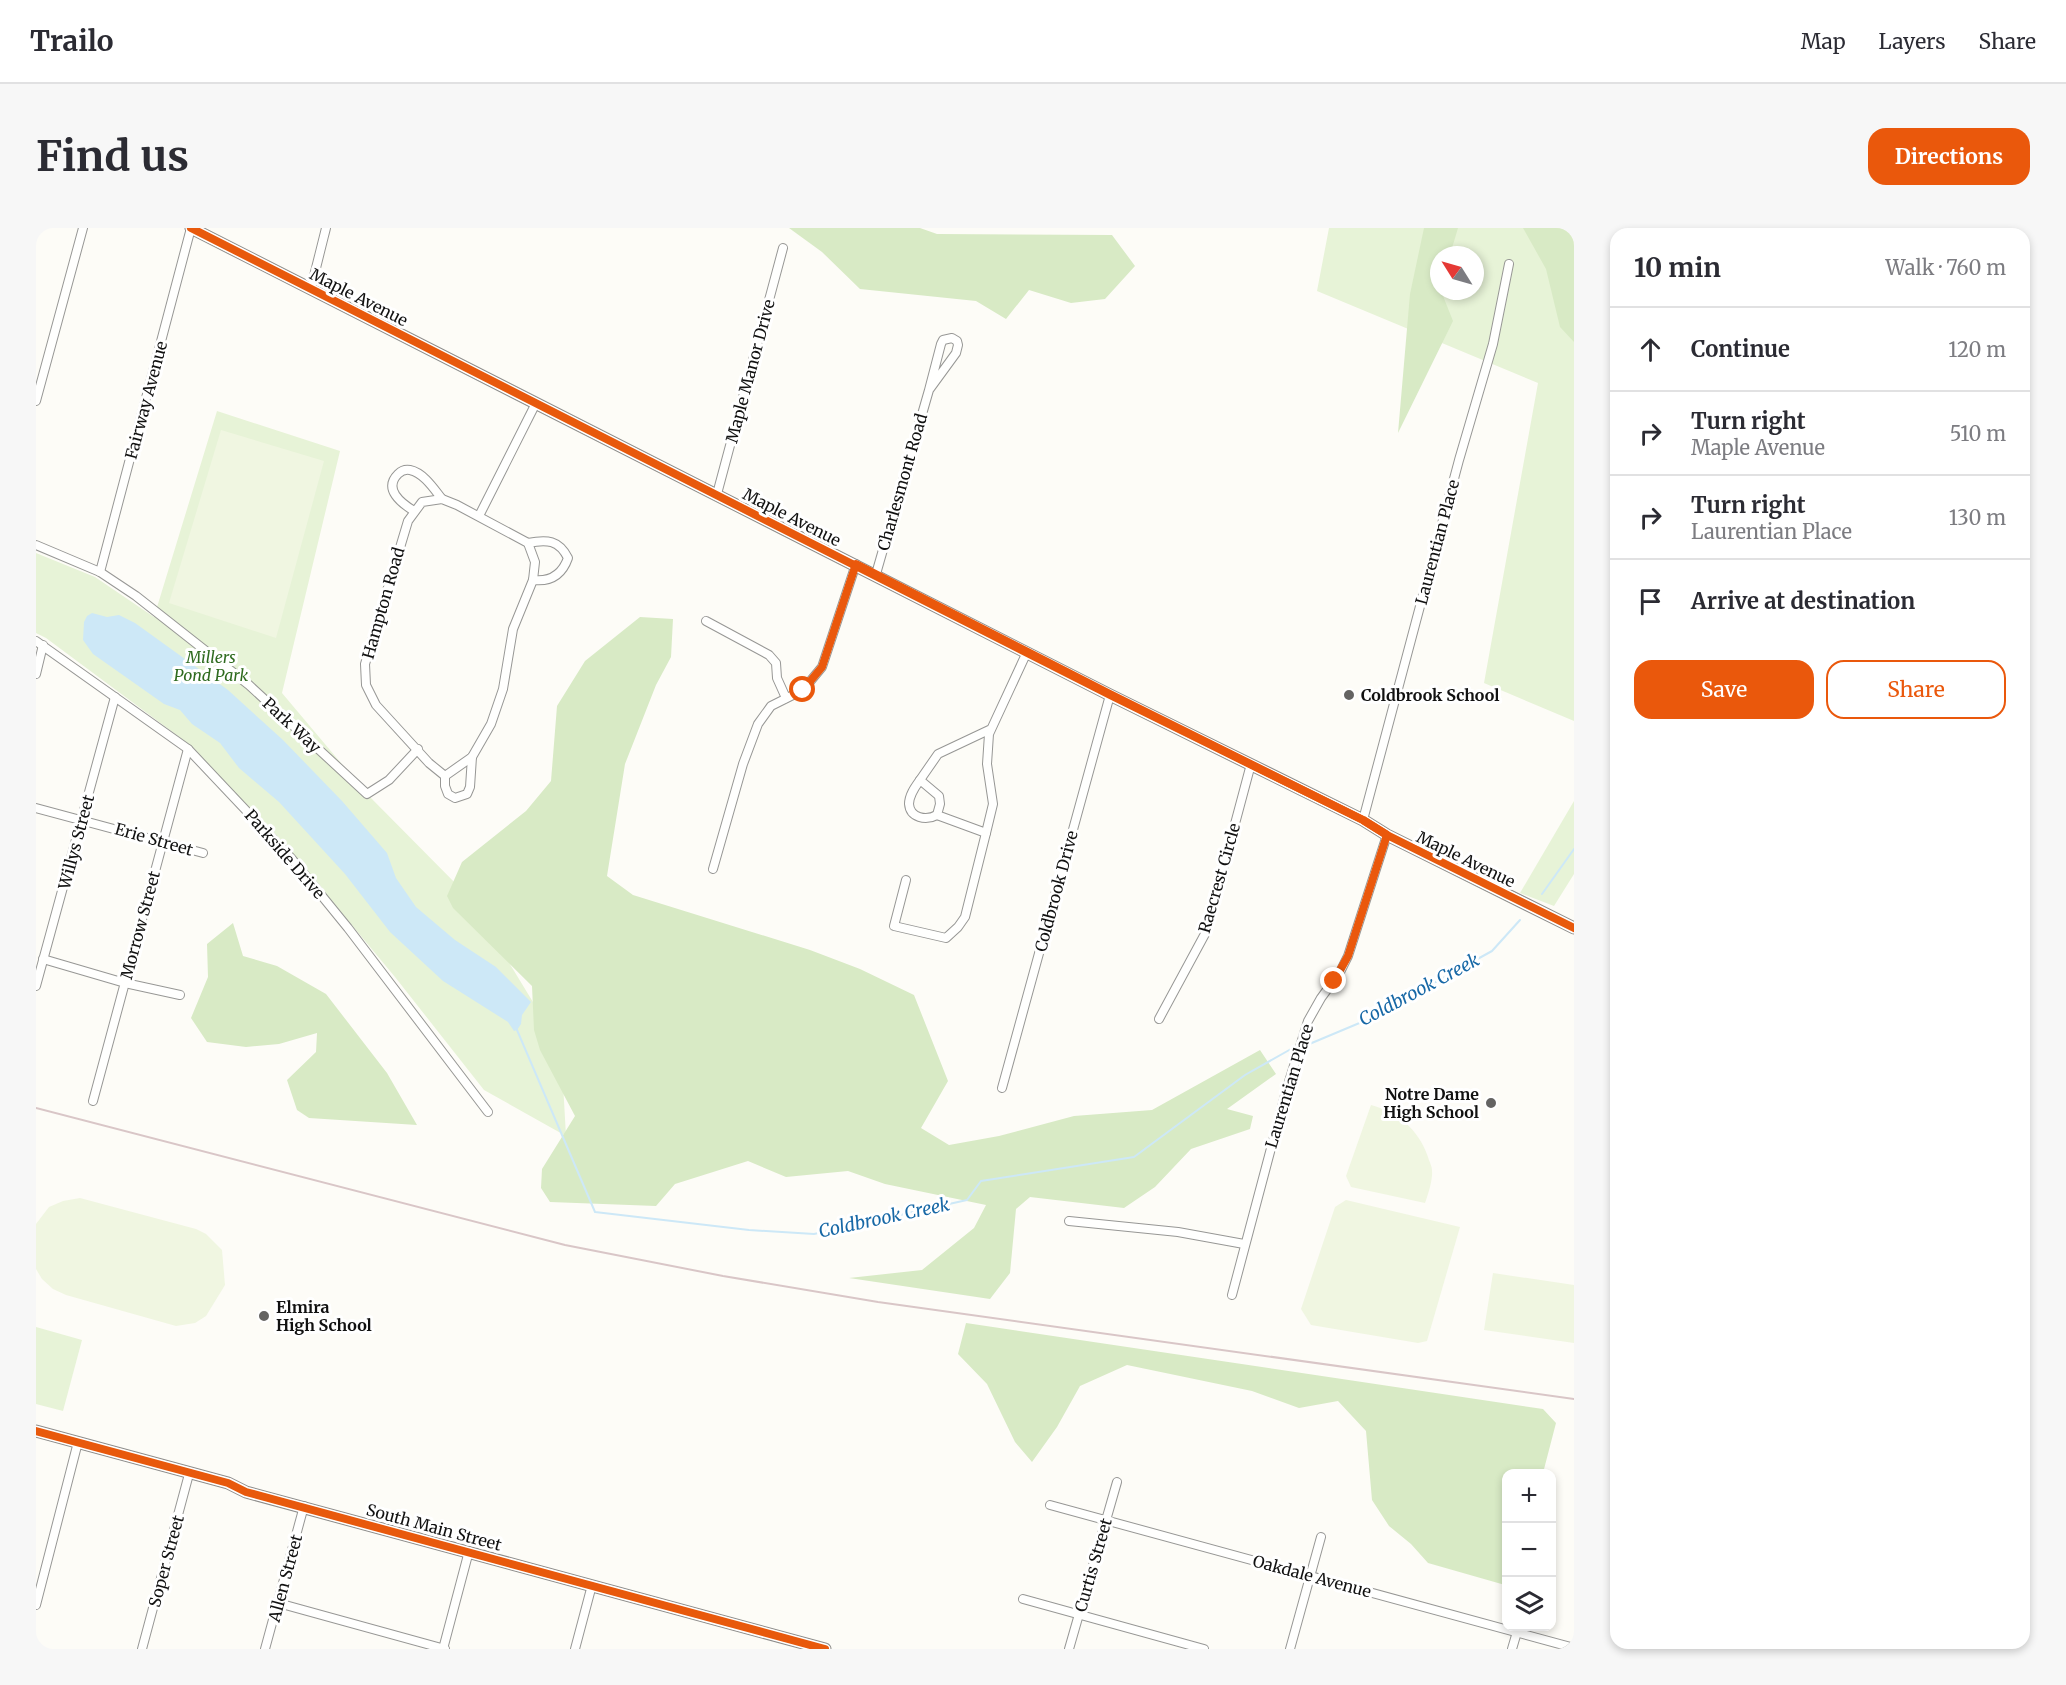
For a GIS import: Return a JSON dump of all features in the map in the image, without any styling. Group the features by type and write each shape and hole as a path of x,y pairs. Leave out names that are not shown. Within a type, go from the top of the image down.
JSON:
{"main road":[{"name":"Maple Avenue","path":"191,228 1574,928"},
{"name":"South Main Street","path":"36,1431 228,1483 246,1492 824,1649"}],"street":[{"path":"36,401 83,228"},
{"name":"Fairway Avenue","path":"100,572 191,228"},
{"path":"311,288 326,228"},
{"name":"Maple Manor Drive","path":"717,494 783,248"},
{"name":"Laurentian Place","path":"1363,820 1459,460 1493,344 1509,264"},
{"name":"Charlesmont Road","path":"876,574 941,344 943,340 952,338 957,341 956,353 929,390"},
{"path":"479,516 536,403"},
{"path":"442,499 422,502 414,511 398,500 392,486 393,480 401,471 408,470 424,478 442,499 528,543 551,540 561,546 568,558 564,568 559,574 546,581 533,580"},
{"name":"Hampton Road","path":"414,511 408,521 365,664 366,685 375,702 429,763 445,776"},
{"name":"Hampton Road","path":"445,776 472,757 491,724 503,689 513,629 533,580 535,561 528,543"},
{"name":"Park Way","path":"36,545 100,572 136,596 249,685 367,794 389,780 418,749"},
{"path":"712,869 743,764 758,724 771,706 803,690 822,667 856,564"},
{"path":"706,621 769,655 776,663 777,678 786,698"},
{"path":"36,674 40,643"},
{"name":"Parkside Drive","path":"40,643 188,749 291,858 348,928 488,1112"},
{"path":"906,880 894,926 946,938 958,927 964,917 993,804 987,764 989,734 1027,652"},
{"name":"Coldbrook Drive","path":"1002,1088 1110,694"},
{"name":"Willys Street","path":"36,986 115,697"},
{"path":"986,833 937,815 924,819 916,816 909,805 911,795 938,754 991,729"},
{"name":"Morrow Street","path":"93,1101 188,749"},
{"name":"Hampton Road","path":"445,776 448,794 455,798 468,794 472,757"},
{"name":"Raecrest Circle","path":"1159,1019 1206,932 1251,764"},
{"path":"920,780 939,796 937,815"},
{"name":"Erie Street","path":"36,808 203,853"},
{"name":"Laurentian Place","path":"1232,1294 1290,1078 1308,1021 1348,956 1387,835"},
{"path":"43,959 180,995"},
{"path":"1069,1221 1178,1232 1244,1244"},
{"path":"36,1605 78,1443"},
{"name":"Soper Street","path":"142,1649 189,1474"},
{"name":"Curtis Street","path":"1069,1649 1118,1482"},
{"name":"Oakdale Avenue","path":"1050,1505 1574,1648"},
{"name":"Allen Street","path":"265,1649 304,1506"},
{"path":"1290,1649 1322,1537"},
{"path":"278,1603 444,1649 469,1551"},
{"path":"575,1649 592,1585"},
{"path":"1023,1599 1204,1649"},
{"path":"1512,1649 1517,1632"}],"green space":[{"path":"789,228 920,228 937,234 1112,235 1135,266 1105,299 1071,303 1029,290 1006,319 976,301 860,289 822,252"},
{"path":"1329,228 1574,228 1574,721 1484,683 1538,383 1317,291"},
{"path":"1424,228 1458,228 1453,246 1430,246 1430,300 1445,300 1453,321 1398,433 1410,294"},
{"path":"1523,228 1574,228 1574,342 1560,327 1546,269"},
{"name":"Millers Pond Park","path":"217,411 340,451 282,693 367,794 469,897 561,1048 566,1136 484,1090 395,977 296,858 190,745 46,638 36,633 36,553 95,577 154,617"},
{"path":"221,430 324,461 276,638 169,603"},
{"path":"640,617 673,619 671,657 656,685 625,764 607,876 633,895 810,950 860,969 914,995 948,1081 921,1128 949,1145 999,1136 1074,1116 1152,1110 1260,1050 1276,1074 1227,1109 1253,1116 1250,1129 1191,1149 1155,1187 1124,1208 1030,1197 1016,1209 1010,1273 990,1299 849,1278 922,1270 974,1228 986,1205 885,1184 848,1171 786,1177 748,1161 675,1184 656,1206 550,1202 541,1188 542,1169 575,1116 540,1050 534,1030 532,986 453,908 447,896 462,862 526,811 551,781 557,706 585,661"},
{"path":"1574,801 1574,874 1554,906 1520,893"},
{"path":"233,923 243,956 277,966 326,994 387,1073 417,1125 309,1118 297,1110 287,1080 316,1052 317,1033 279,1044 246,1047 207,1042 191,1018 208,977 207,944"},
{"path":"1371,1105 1399,1117 1419,1138 1424,1147 1432,1167 1430,1187 1425,1203 1351,1187 1346,1176"},
{"path":"80,1198 196,1229 206,1234 222,1250 225,1285 206,1316 195,1323 176,1326 66,1295 53,1289 42,1279 36,1269 36,1224 49,1207 63,1201"},
{"path":"1346,1200 1460,1227 1427,1341 1418,1343 1311,1325 1301,1309 1335,1207"},
{"path":"1493,1273 1574,1285 1574,1343 1484,1330"},
{"path":"966,1323 1543,1409 1556,1423 1544,1469 1502,1469 1502,1584 1428,1563 1411,1544 1389,1526 1372,1500 1366,1431 1338,1401 1299,1408 1252,1391 1127,1365 1080,1386 1057,1427 1032,1462 1015,1442 987,1384 958,1354"},
{"path":"36,1327 82,1340 63,1411 36,1404"}],"water":[{"path":"92,613 107,617 119,615 135,623 228,690 283,740 342,801 387,853 396,878 416,907 455,940 496,967 531,1002 522,1015 521,1024 517,1030 514,1031 508,1022 443,981 390,932 345,874 279,802 239,768 220,743 192,724 180,710 164,704 93,654 83,640 84,622"}],"waterway":[{"name":"Coldbrook Creek","path":"1542,894 1574,849"},
{"name":"Coldbrook Creek","path":"1307,1045 1369,1019 1492,951 1520,920"},
{"name":"Coldbrook Creek","path":"517,1030 595,1212 749,1230 814,1234 967,1200 981,1181 1134,1157 1245,1075 1291,1049"}],"railway":[{"path":"36,1108 565,1245 723,1276 878,1302 1574,1399"}],"cycle path":[{"path":"191,228 1574,928"},
{"path":"36,1431 228,1483 246,1492 825,1649"}],"place":[{"name":"Coldbrook School","path":"1349,695"},
{"name":"Notre Dame High School","path":"1491,1103"},
{"name":"Elmira High School","path":"264,1316"}],"route":[{"path":"803,690 822,667 856,564 1363,820 1387,835 1348,956 1334,981"}]}
